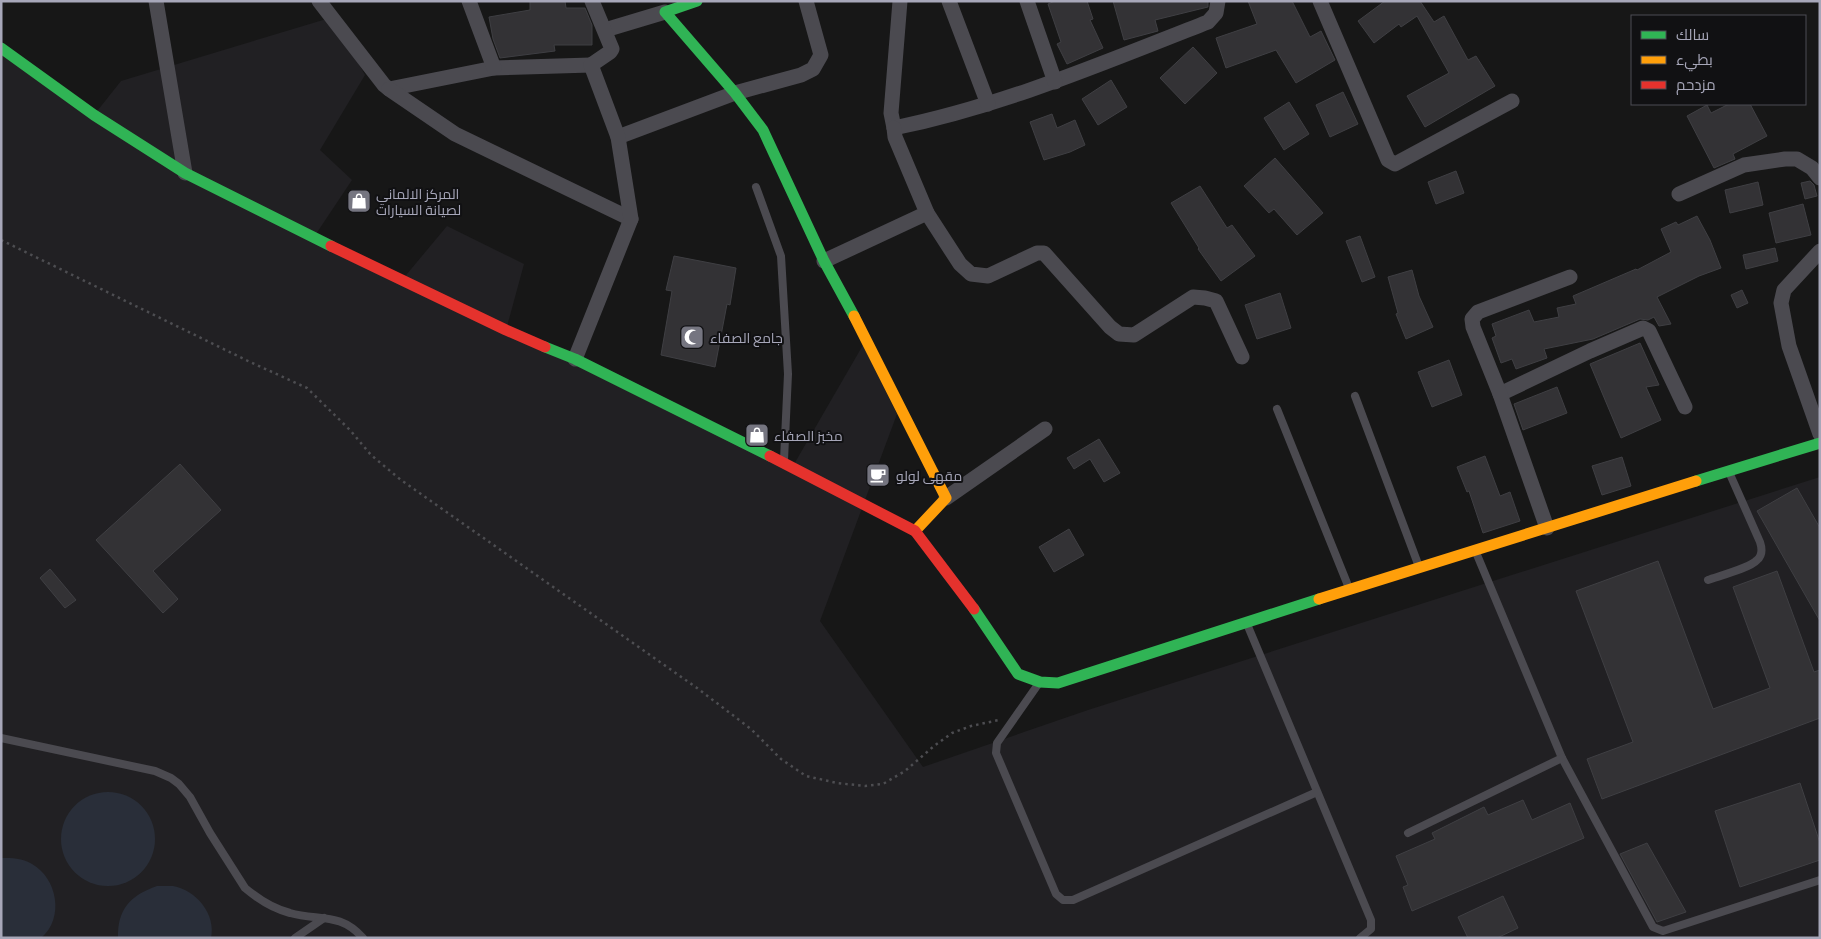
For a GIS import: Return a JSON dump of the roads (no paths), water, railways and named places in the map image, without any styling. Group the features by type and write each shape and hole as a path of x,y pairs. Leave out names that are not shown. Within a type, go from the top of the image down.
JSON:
{"street":[{"path":"156,1 185,173"},
{"path":"319,1 389,89 456,134 631,219"},
{"path":"469,1 494,68"},
{"path":"389,89 494,68 591,65 612,49 592,1"},
{"path":"605,30 697,1"},
{"path":"618,137 735,93 800,75 814,69 822,55 806,1"},
{"path":"900,1 892,113 896,137 927,213 960,264 971,274 988,276 1038,253 1044,253 1110,327 1119,334 1134,335 1193,297 1205,298 1216,302 1242,357"},
{"path":"950,1 988,104"},
{"path":"1026,1 1055,82"},
{"path":"894,128 988,104 1055,82 1208,22 1216,13 1218,1"},
{"path":"1320,1 1388,160 1395,164 1512,101"},
{"path":"665,12 735,93 763,130 824,261 946,498"},
{"path":"1,48 94,115 185,173 314,238 506,330 575,359 784,462 915,532 969,601 1018,674 1040,682 1058,683 1419,566 1820,443"},
{"path":"575,359 631,219 618,137 591,65"},
{"path":"1679,194 1744,164 1784,159 1797,159 1812,168 1820,178"},
{"path":"824,261 927,213"},
{"path":"1820,251 1784,290 1780,303 1789,346 1820,434"},
{"path":"1548,528 1500,394 1473,328 1472,319 1478,312 1570,277"},
{"path":"1500,394 1643,328 1649,331 1685,407"},
{"path":"915,532 946,498 1045,429"}],"lane":[{"path":"756,187 781,256 788,374 784,462"},
{"path":"1355,396 1419,566"},
{"path":"1278,409 1349,590"},
{"path":"1708,580 1750,565 1761,556 1760,542 1730,472"},
{"path":"1475,550 1562,758 1651,923 1658,930 1663,931 1820,880"},
{"path":"1246,623 1371,920 1371,929 1360,938"},
{"path":"1040,682 997,743 996,753 1056,894 1063,900 1073,900 1317,792"},
{"path":"1,738 155,772 171,778 190,796 210,833 245,888 253,895 290,913 348,924 363,938"},
{"path":"1408,833 1562,758"},
{"path":"295,938 324,918"}],"place":[{"name":"المركز الالماني لصيانة السيارات","path":"359,201"},
{"name":"جامع الصفاء","path":"692,337"},
{"name":"مخبز الصفاء","path":"757,435"},
{"name":"مقهى لولو","path":"878,475"}]}
